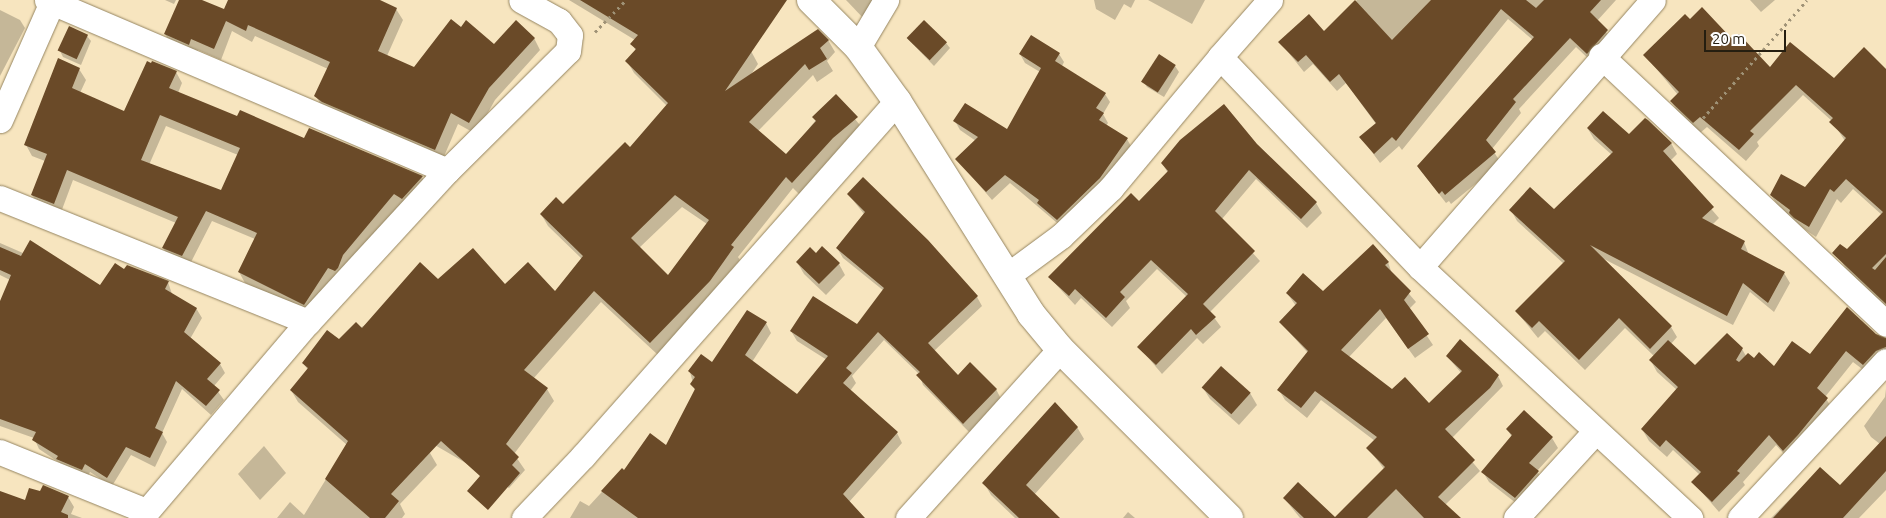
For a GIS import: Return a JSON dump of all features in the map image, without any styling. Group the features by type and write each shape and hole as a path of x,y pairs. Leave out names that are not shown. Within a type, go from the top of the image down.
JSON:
{"street":[{"path":"0,452 143,514 308,322 447,171 568,51 570,35 559,21 521,0"},
{"path":"811,0 858,47 897,101 1031,314 1060,349 1229,518"},
{"path":"858,47 886,0"},
{"path":"1008,275 1061,236 1111,188 1270,0"},
{"path":"1420,267 1600,56 1653,0"},
{"path":"0,120 51,1 447,171"},
{"path":"1600,56 1687,135 1886,324"},
{"path":"1220,57 1420,267 1594,433 1690,518"},
{"path":"524,518 583,456 897,101"},
{"path":"0,198 308,322"},
{"path":"908,518 1060,349"},
{"path":"1740,518 1886,361"},
{"path":"1516,518 1594,433"}],"path":[{"path":"570,35 595,32 626,0"},
{"path":"1687,135 1807,0"}],"building":[{"path":"179,0 202,0 224,9 228,0 380,0 397,8 378,51 414,67 451,19 461,27 466,20 494,44 516,20 535,38 489,88 469,123 451,113 435,150 322,102 314,96 330,62 248,25 246,31 226,21 214,49 191,39 189,45 164,34"},
{"path":"580,0 787,0 725,91 818,29 829,40 820,48 827,59 809,70 805,64 749,122 786,154 816,121 812,117 836,94 858,117 833,138 792,183 786,177 731,245 734,247 710,281 650,343 594,291 524,370 548,388 506,444 519,457 512,465 520,473 488,510 467,491 480,476 441,441 391,494 399,501 385,518 370,518 325,479 348,441 290,390 308,368 302,363 327,330 339,339 356,322 362,328 420,262 438,279 473,248 505,284 528,262 555,291 583,256 540,214 556,197 563,204 625,142 630,147 668,103 625,61 636,49 630,44 638,35","holes":["675,195 709,220 668,275 631,238"]},
{"path":"1355,0 1392,40 1431,0 1526,0 1536,8 1544,0 1601,0 1590,12 1608,30 1587,54 1570,38 1513,99 1516,102 1486,140 1496,152 1445,195 1442,191 1439,194 1417,166 1534,37 1501,9 1396,141 1392,137 1374,154 1359,137 1376,123 1339,74 1330,82 1306,55 1298,62 1278,42 1309,14 1324,31"},
{"path":"1702,7 1733,40 1739,34 1770,67 1790,42 1834,78 1864,47 1886,69 1886,254 1872,268 1875,270 1886,257 1886,304 1832,253 1840,244 1847,249 1883,212 1846,179 1834,192 1830,189 1809,227 1794,218 1789,213 1790,210 1770,195 1781,174 1805,187 1846,138 1829,122 1833,118 1796,85 1750,131 1754,134 1739,150 1700,117 1693,123 1670,101 1679,92 1643,55 1685,14 1690,19"},
{"path":"924,20 947,42 930,60 907,38"},
{"path":"69,26 88,35 77,59 58,50"},
{"path":"1031,35 1060,53 1055,61 1106,93 1096,108 1104,113 1099,120 1128,138 1100,178 1057,220 1037,203 1039,200 1005,175 986,192 955,159 978,137 953,121 965,103 1007,129 1041,68 1019,54"},
{"path":"1159,54 1176,65 1158,93 1141,82"},
{"path":"58,58 80,68 72,88 124,111 147,61 151,63 152,61 177,71 169,88 237,116 240,110 304,138 309,128 423,176 402,199 394,194 343,255 338,268 335,271 328,268 304,305 238,272 257,233 206,211 182,256 162,248 178,217 67,170 54,204 31,195 47,154 24,145","holes":["160,115 240,148 221,190 141,160"]},
{"path":"1224,104 1257,144 1317,202 1301,219 1249,170 1215,211 1255,251 1203,304 1216,317 1196,335 1191,329 1156,365 1137,347 1188,294 1151,260 1120,292 1125,297 1106,318 1075,289 1069,296 1048,277 1131,193 1139,201 1168,171 1161,163 1180,140"},
{"path":"1603,111 1629,134 1645,118 1648,120 1672,143 1663,151 1714,207 1702,218 1745,241 1741,249 1785,272 1768,303 1743,283 1727,316 1590,245 1672,326 1650,349 1619,318 1579,360 1539,321 1532,328 1515,311 1565,261 1509,210 1530,187 1554,209 1613,152 1587,128"},
{"path":"863,177 928,240 978,296 928,343 958,375 970,362 997,389 963,424 916,375 920,372 878,332 846,368 852,373 843,383 898,432 843,494 865,518 638,518 601,491 622,468 624,470 650,433 666,445 695,389 690,384 695,377 688,371 701,354 712,362 747,310 767,322 745,355 797,394 828,356 790,331 813,296 857,324 884,288 836,248 865,212 847,194"},
{"path":"30,240 100,285 115,263 124,269 127,265 169,281 165,289 197,308 184,332 221,363 207,379 220,390 206,406 176,381 155,428 163,432 150,458 126,447 107,478 85,464 82,470 56,459 58,456 32,440 36,432 0,419 0,301 11,275 0,270 0,247 21,256"},
{"path":"1373,244 1389,262 1385,265 1411,291 1404,300 1429,334 1408,349 1380,309 1341,350 1392,389 1405,377 1429,403 1462,371 1446,356 1460,339 1499,375 1490,388 1445,429 1475,460 1438,497 1461,518 1424,518 1396,489 1367,518 1304,518 1283,498 1298,482 1335,517 1385,467 1366,448 1377,437 1315,391 1301,408 1277,390 1308,351 1279,322 1297,303 1286,293 1303,273 1323,291"},
{"path":"822,246 840,263 819,284 796,262 810,247 816,253"},
{"path":"1847,307 1876,334 1886,338 1886,347 1876,351 1863,365 1846,351 1817,388 1828,398 1798,435 1783,451 1769,435 1737,471 1740,473 1712,502 1691,482 1701,472 1666,440 1660,447 1641,429 1678,387 1649,360 1668,340 1695,365 1727,333 1743,348 1736,360 1739,362 1748,353 1754,358 1759,352 1774,366 1792,341 1810,354"},
{"path":"1221,366 1251,393 1231,414 1202,388"},
{"path":"1055,402 1078,427 1026,485 1060,518 1019,518 982,483"},
{"path":"1524,410 1553,437 1529,463 1539,471 1515,498 1481,472 1512,435 1506,429"},
{"path":"1886,436 1886,471 1843,518 1773,518 1820,467 1840,485"},
{"path":"43,485 69,496 61,512 68,515 68,518 0,518 0,491 25,500 29,488 40,491"}]}
